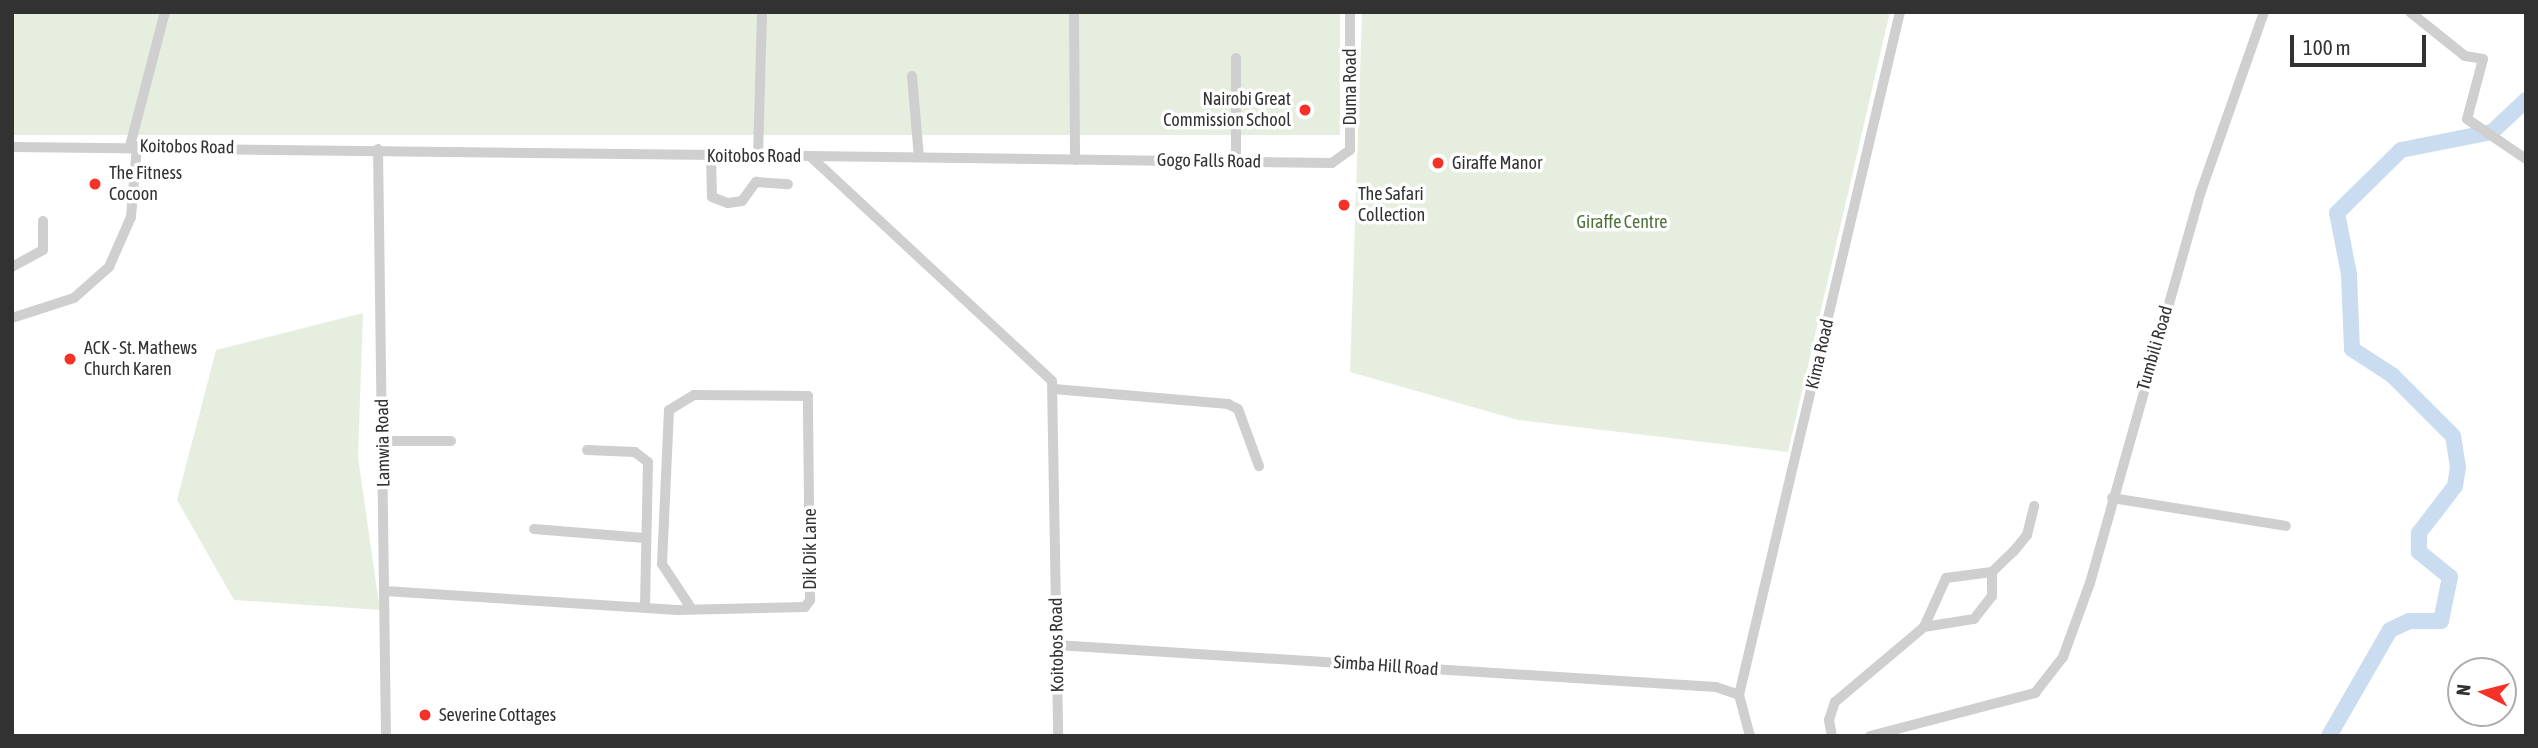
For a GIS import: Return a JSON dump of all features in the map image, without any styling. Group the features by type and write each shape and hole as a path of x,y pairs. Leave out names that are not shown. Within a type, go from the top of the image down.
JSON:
{"street":[{"path":"12,318 74,298 108,267 131,217 134,146 165,12"},
{"path":"758,156 762,12"},
{"path":"1074,12 1075,160"},
{"name":"Duma Road","path":"1343,160 1350,150 1350,12"},
{"name":"Kima Road","path":"1739,695 1900,12"},
{"name":"Tumbili Road","path":"1870,736 2008,702 2048,684 2090,583 2200,194 2264,12"},
{"path":"2410,12 2465,56 2483,59 2467,115 2500,144 2526,159"},
{"path":"1236,58 1236,161"},
{"path":"912,76 919,157"},
{"name":"Koitobos Road","path":"12,147 134,146 711,157 810,156 1039,363 1054,389 1058,736"},
{"name":"Lamwia Road","path":"378,149 386,736"},
{"name":"Gogo Falls Road","path":"810,156 1343,160"},
{"path":"711,157 712,197 729,203 742,201 756,182 788,184"},
{"path":"12,267 43,250 43,221"},
{"path":"1054,389 1228,404 1238,409 1259,466"},
{"name":"Dik Dik Lane","path":"385,591 645,607 797,611 810,600 808,396 694,395 669,410 662,564 691,608"},
{"path":"383,441 451,441"},
{"path":"587,450 635,452 649,462 645,607"},
{"path":"2112,498 2286,526"},
{"path":"1832,736 1829,720 1835,702 1924,627 1946,578 1992,572 2027,535 2034,506"},
{"path":"534,529 645,538"},
{"path":"1924,627 1974,620 1992,596 1992,572"},
{"name":"Simba Hill Road","path":"1056,645 1716,687 1739,695"},
{"path":"1739,695 1750,736"}],"green space":[{"path":"12,12 1340,12 1340,135 12,135"},
{"name":"Giraffe Centre","path":"1362,12 1890,12 1788,452 1518,420 1350,372"},
{"path":"363,313 358,457 380,610 234,600 177,500 216,350"}],"waterway":[{"path":"2329,736 2390,630 2409,621 2441,621 2450,577 2419,552 2419,533 2455,486 2458,467 2453,436 2392,375 2352,349 2349,274 2337,213 2401,150 2492,132 2526,100"}],"place":[{"name":"Nairobi Great Commission School","path":"1305,110"},
{"name":"Giraffe Manor","path":"1438,163"},
{"name":"The Fitness Cocoon","path":"95,184"},
{"name":"The Safari Collection","path":"1344,205"},
{"name":"ACK - St. Mathews Church Karen","path":"70,359"},
{"name":"Severine Cottages","path":"425,715"}]}
